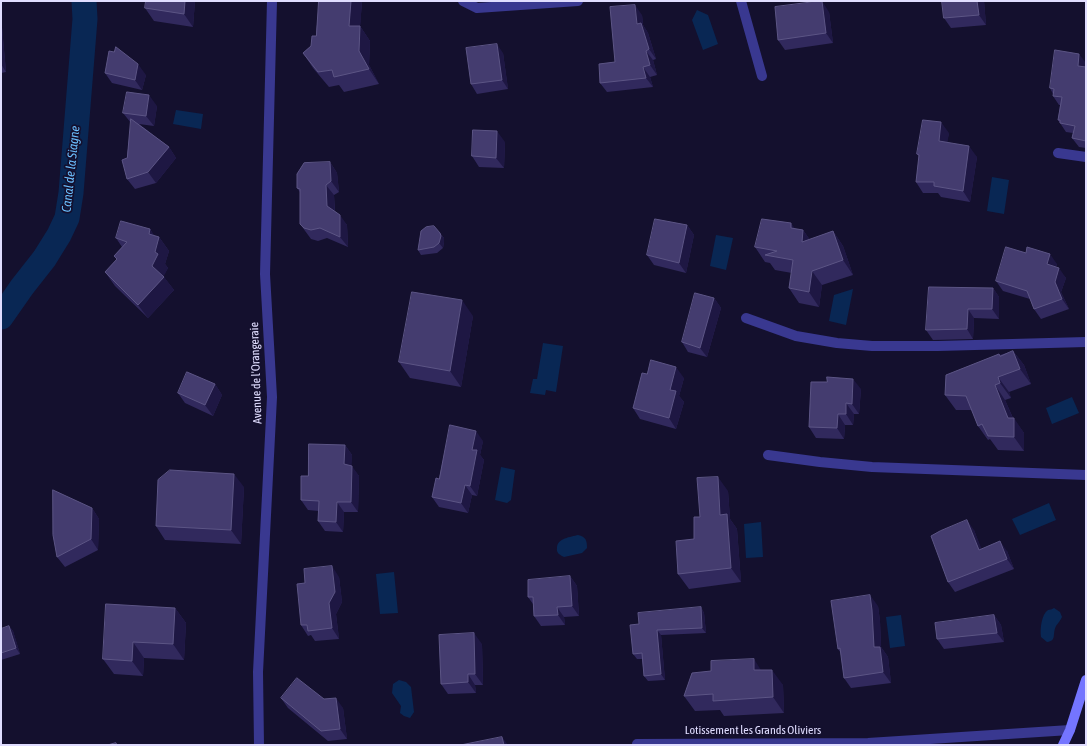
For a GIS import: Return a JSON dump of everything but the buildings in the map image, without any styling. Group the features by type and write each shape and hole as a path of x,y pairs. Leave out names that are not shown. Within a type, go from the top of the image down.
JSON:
{"main road":[{"path":"1064,745 1086,680"}],"street":[{"name":"Avenue de l'Orangeraie","path":"259,745 258,672 272,397 265,274 272,1"},
{"path":"463,1 476,8 578,1"},
{"path":"741,1 762,76"},
{"path":"1058,153 1086,157"},
{"path":"746,318 796,336 836,343 872,346 938,346 1086,342"},
{"path":"768,455 872,467 1086,475"},
{"name":"Lotissement les Grands Oliviers","path":"638,744 867,744 1070,730"}],"water":[{"path":"697,10 708,15 718,44 703,50 692,20"},
{"path":"176,110 203,114 201,129 173,124"},
{"path":"992,177 1009,180 1004,214 987,211"},
{"path":"716,235 733,238 726,270 710,266"},
{"path":"853,289 846,325 829,321 834,295"},
{"path":"543,343 563,346 556,392 546,390 545,395 530,393 533,379 537,379"},
{"path":"1072,397 1079,413 1052,424 1046,408"},
{"path":"501,467 515,470 511,500 507,503 495,500"},
{"path":"1049,503 1056,520 1020,535 1012,519"},
{"path":"761,522 763,557 746,558 744,524"},
{"path":"578,535 586,539 587,543 587,548 582,553 564,557 559,554 557,550 559,542 565,538"},
{"path":"394,572 398,613 380,614 376,574"},
{"path":"1054,608 1060,612 1062,617 1056,626 1053,639 1047,642 1041,637 1042,623 1046,612"},
{"path":"901,615 905,646 890,648 886,617"},
{"path":"399,680 406,682 411,687 414,712 410,718 400,713 401,706 392,693 393,684"}],"waterway":[{"name":"Canal de la Siagne","path":"1,317 44,259 59,235 67,218 71,193 85,19 84,1"}]}
